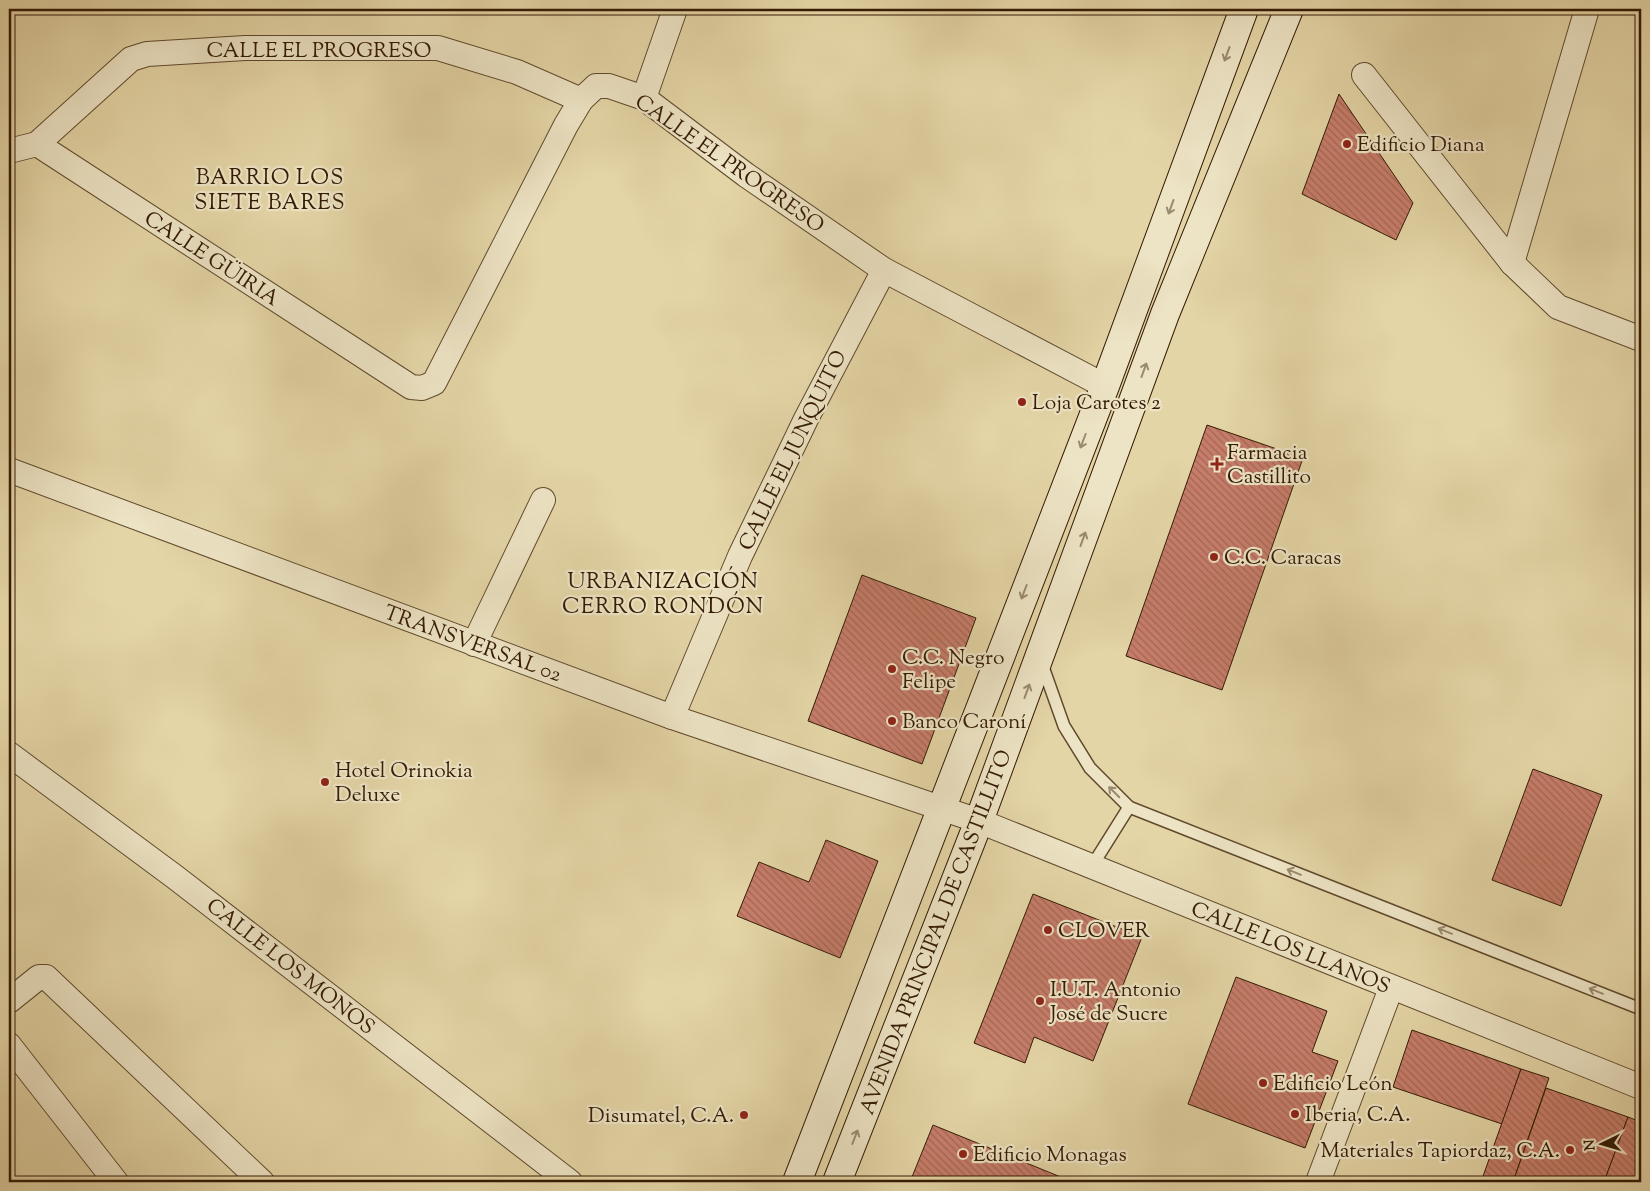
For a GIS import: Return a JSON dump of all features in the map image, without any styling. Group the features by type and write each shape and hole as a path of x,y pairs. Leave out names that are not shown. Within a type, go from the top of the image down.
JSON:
{"main road":[{"name":"AVENIDA PRINCIPAL DE CASTILLITO","path":"797,1182 1105,386 1244,9"},
{"name":"AVENIDA PRINCIPAL DE CASTILLITO","path":"837,1182 979,820 1165,314 1289,9"}],"street":[{"path":"644,98 675,9"},
{"path":"1512,263 1587,9"},
{"name":"CALLE EL PROGRESO","path":"36,144 131,59 147,54 245,48 438,48 517,72 581,100 596,86 602,85 644,98 746,175 884,270 1105,386"},
{"path":"1364,75 1512,263 1558,307 1641,339"},
{"name":"CALLE GÜIRIA","path":"36,144 411,387 422,388 434,383 566,125 581,100"},
{"path":"9,151 36,144"},
{"name":"CALLE EL JUNQUITO","path":"672,717 740,556 806,419 884,270"},
{"name":"TRANSVERSAL 02","path":"9,470 672,717 941,807"},
{"path":"474,644 543,500"},
{"name":"CALLE LOS MONOS","path":"9,754 175,876 570,1182"},
{"name":"CALLE LOS LLANOS","path":"941,807 979,820 1391,988 1641,1086"},
{"path":"9,1001 39,977 46,977 262,1182"},
{"path":"1318,1182 1391,988"},
{"path":"9,1045 116,1182"}],"lane":[{"path":"1039,657 1064,726 1090,768 1129,807 1641,1009"},
{"path":"1092,866 1129,807"}],"building":[{"name":"Edificio Diana","path":"1339,94 1413,203 1396,240 1302,194"},
{"name":"C.C. Caracas","path":"1207,425 1303,458 1222,690 1126,656"},
{"name":"C.C. Negro Felipe","path":"862,575 976,618 922,764 808,721"},
{"path":"1533,769 1602,795 1561,906 1492,880"},
{"path":"826,840 878,861 840,958 737,916 759,862 809,882"},
{"path":"1033,894 1142,937 1093,1061 1034,1037 1025,1063 974,1043"},
{"name":"Edificio León","path":"1236,977 1327,1011 1312,1052 1338,1061 1305,1148 1188,1104"},
{"path":"1412,1030 1521,1069 1502,1124 1393,1087"},
{"path":"1521,1069 1549,1078 1513,1182 1481,1182"},
{"name":"Materiales Tapiordaz, C.A.","path":"1546,1088 1628,1117 1604,1182 1513,1182"},
{"path":"1628,1117 1641,1122 1641,1182 1604,1182"},
{"name":"Edificio Monagas","path":"933,1125 1073,1182 910,1182"}],"place":[{"name":"Edificio Diana","path":"1347,144"},
{"name":"Loja Carotes 2","path":"1022,402"},
{"name":"Farmacia Castillito","path":"1217,464"},
{"name":"C.C. Caracas","path":"1214,557"},
{"name":"C.C. Negro Felipe","path":"892,669"},
{"name":"Banco Caroní","path":"892,721"},
{"name":"Hotel Orinokia Deluxe","path":"325,782"},
{"name":"CLOVER","path":"1048,930"},
{"name":"I.U.T. Antonio José de Sucre","path":"1040,1001"},
{"name":"Edificio León","path":"1263,1083"},
{"name":"Iberia, C.A.","path":"1295,1114"},
{"name":"Disumatel, C.A.","path":"744,1115"},
{"name":"Materiales Tapiordaz, C.A.","path":"1570,1150"},
{"name":"Edificio Monagas","path":"963,1154"}],"district":[{"name":"BARRIO LOS SIETE BARES","path":"270,189"},
{"name":"URBANIZACIÓN CERRO RONDÓN","path":"663,592"}]}
